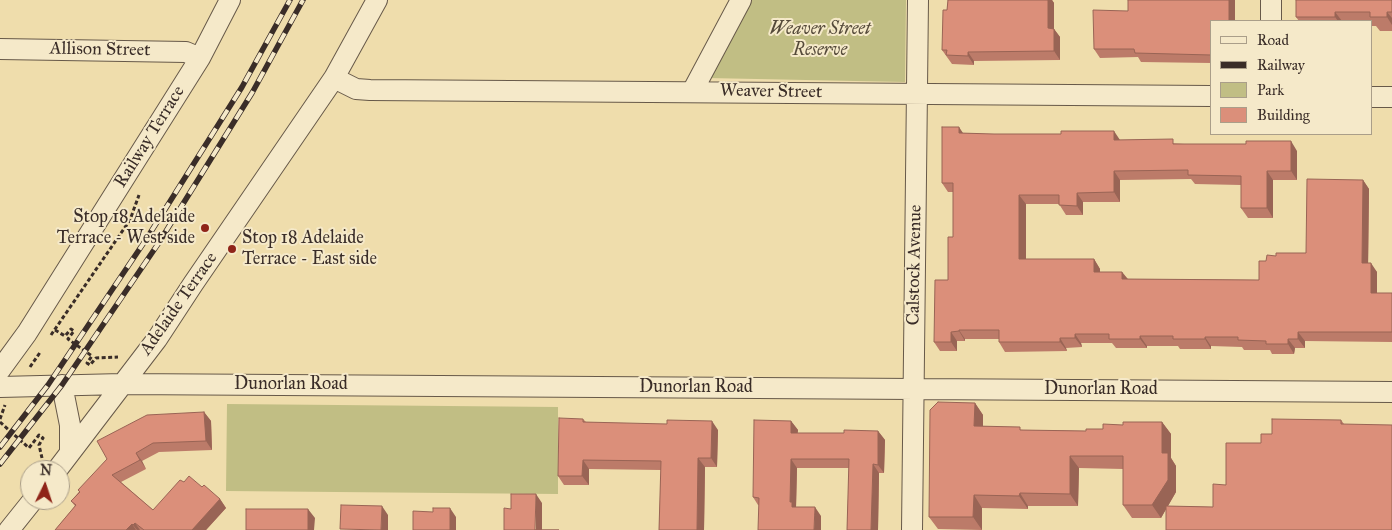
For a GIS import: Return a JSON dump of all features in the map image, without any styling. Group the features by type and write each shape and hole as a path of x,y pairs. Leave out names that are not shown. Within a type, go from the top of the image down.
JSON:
{"street":[{"name":"Adelaide Terrace","path":"60,460 70,452 157,339 334,78 377,0"},
{"path":"692,92 741,0"},
{"name":"Calstock Avenue","path":"912,530 918,0"},
{"path":"1271,0 1271,20"},
{"name":"Railway Terrace","path":"0,370 27,333 200,58 225,2"},
{"name":"Allison Street","path":"0,49 186,52 200,58"},
{"name":"Weaver Street","path":"334,78 344,85 356,89 370,90 1210,96"},
{"path":"1372,97 1392,97"},
{"name":"Dunorlan Road","path":"3,395 62,385 122,384 1392,392"},
{"path":"62,385 70,425 70,452"},
{"path":"9,530 25,510"}],"path":[{"path":"55,330 65,336 71,329 74,331 68,339 92,356 87,363 90,365 96,358 124,356"},
{"path":"3,395 0,421 29,448 39,435 43,438 39,445 41,458 43,460"}],"green space":[{"name":"Weaver Street Reserve","path":"750,0 906,0 905,82 707,78"},
{"path":"227,404 558,407 558,494 226,491"}],"building":[{"path":"948,0 1048,0 1048,28 1054,29 1054,51 968,52 968,56 946,55 947,50 942,50 943,10 947,10"},
{"path":"1128,0 1229,0 1229,20 1210,20 1210,55 1135,53 1134,49 1094,49 1093,10 1128,11"},
{"path":"1296,0 1392,0 1392,12 1387,12 1387,17 1370,17 1370,12 1335,12 1335,17 1296,17"},
{"path":"942,127 959,127 959,133 994,134 1061,134 1061,131 1114,131 1114,140 1173,139 1173,144 1246,144 1246,141 1291,141 1291,171 1267,171 1267,208 1241,208 1241,176 1188,175 1188,170 1114,171 1114,192 1077,193 1077,206 1059,205 1059,195 1019,195 1019,259 1094,259 1094,272 1122,272 1122,279 1259,280 1259,261 1266,261 1267,255 1276,256 1276,253 1306,253 1307,179 1363,180 1362,263 1371,263 1371,293 1392,293 1392,332 1298,332 1298,339 1288,339 1288,344 1266,344 1266,341 1238,340 1238,337 1173,339 1173,336 1140,336 1140,339 1109,339 1109,334 1075,334 1075,338 1060,338 1060,342 999,342 999,330 959,330 951,332 951,342 934,342 935,280 948,280 948,237 953,237 953,183 942,183"},
{"path":"938,402 975,403 974,426 1020,427 1020,430 1086,431 1086,429 1103,429 1103,424 1123,425 1123,422 1162,422 1162,453 1168,453 1168,480 1152,505 1123,505 1123,456 1070,456 1070,494 1020,493 1019,496 974,495 973,517 929,517 930,410"},
{"path":"204,412 206,441 153,443 136,453 140,460 112,475 153,510 180,480 184,482 189,476 202,487 204,485 220,499 192,530 144,530 135,523 126,530 55,530 76,505 71,501 80,492 78,490 107,459 97,441 147,415"},
{"path":"559,418 583,419 583,422 667,424 667,420 712,421 711,458 698,458 697,530 659,530 661,461 583,460 582,476 558,476"},
{"path":"1272,419 1341,420 1341,424 1392,425 1392,530 1166,530 1166,506 1213,507 1213,484 1226,485 1226,443 1261,443 1261,434 1272,434"},
{"path":"754,420 791,421 791,433 844,433 844,430 878,431 878,465 873,464 871,530 847,530 849,459 791,459 790,502 792,502 792,507 815,507 814,530 758,530 759,498 753,497"},
{"path":"511,494 536,494 535,530 504,530 504,508 511,509"},
{"path":"341,505 382,506 381,530 340,529"},
{"path":"433,508 450,508 450,530 413,530 413,511 433,512"},
{"path":"246,509 308,509 308,530 246,530"}],"railway":[{"path":"0,447 48,385 147,238 242,87 290,0"},
{"path":"0,464 62,385 158,244 252,93 303,0"}],"place":[{"name":"Stop 18 Adelaide Terrace - West side","path":"205,228"},
{"name":"Stop 18 Adelaide Terrace - East side","path":"232,249"}]}
